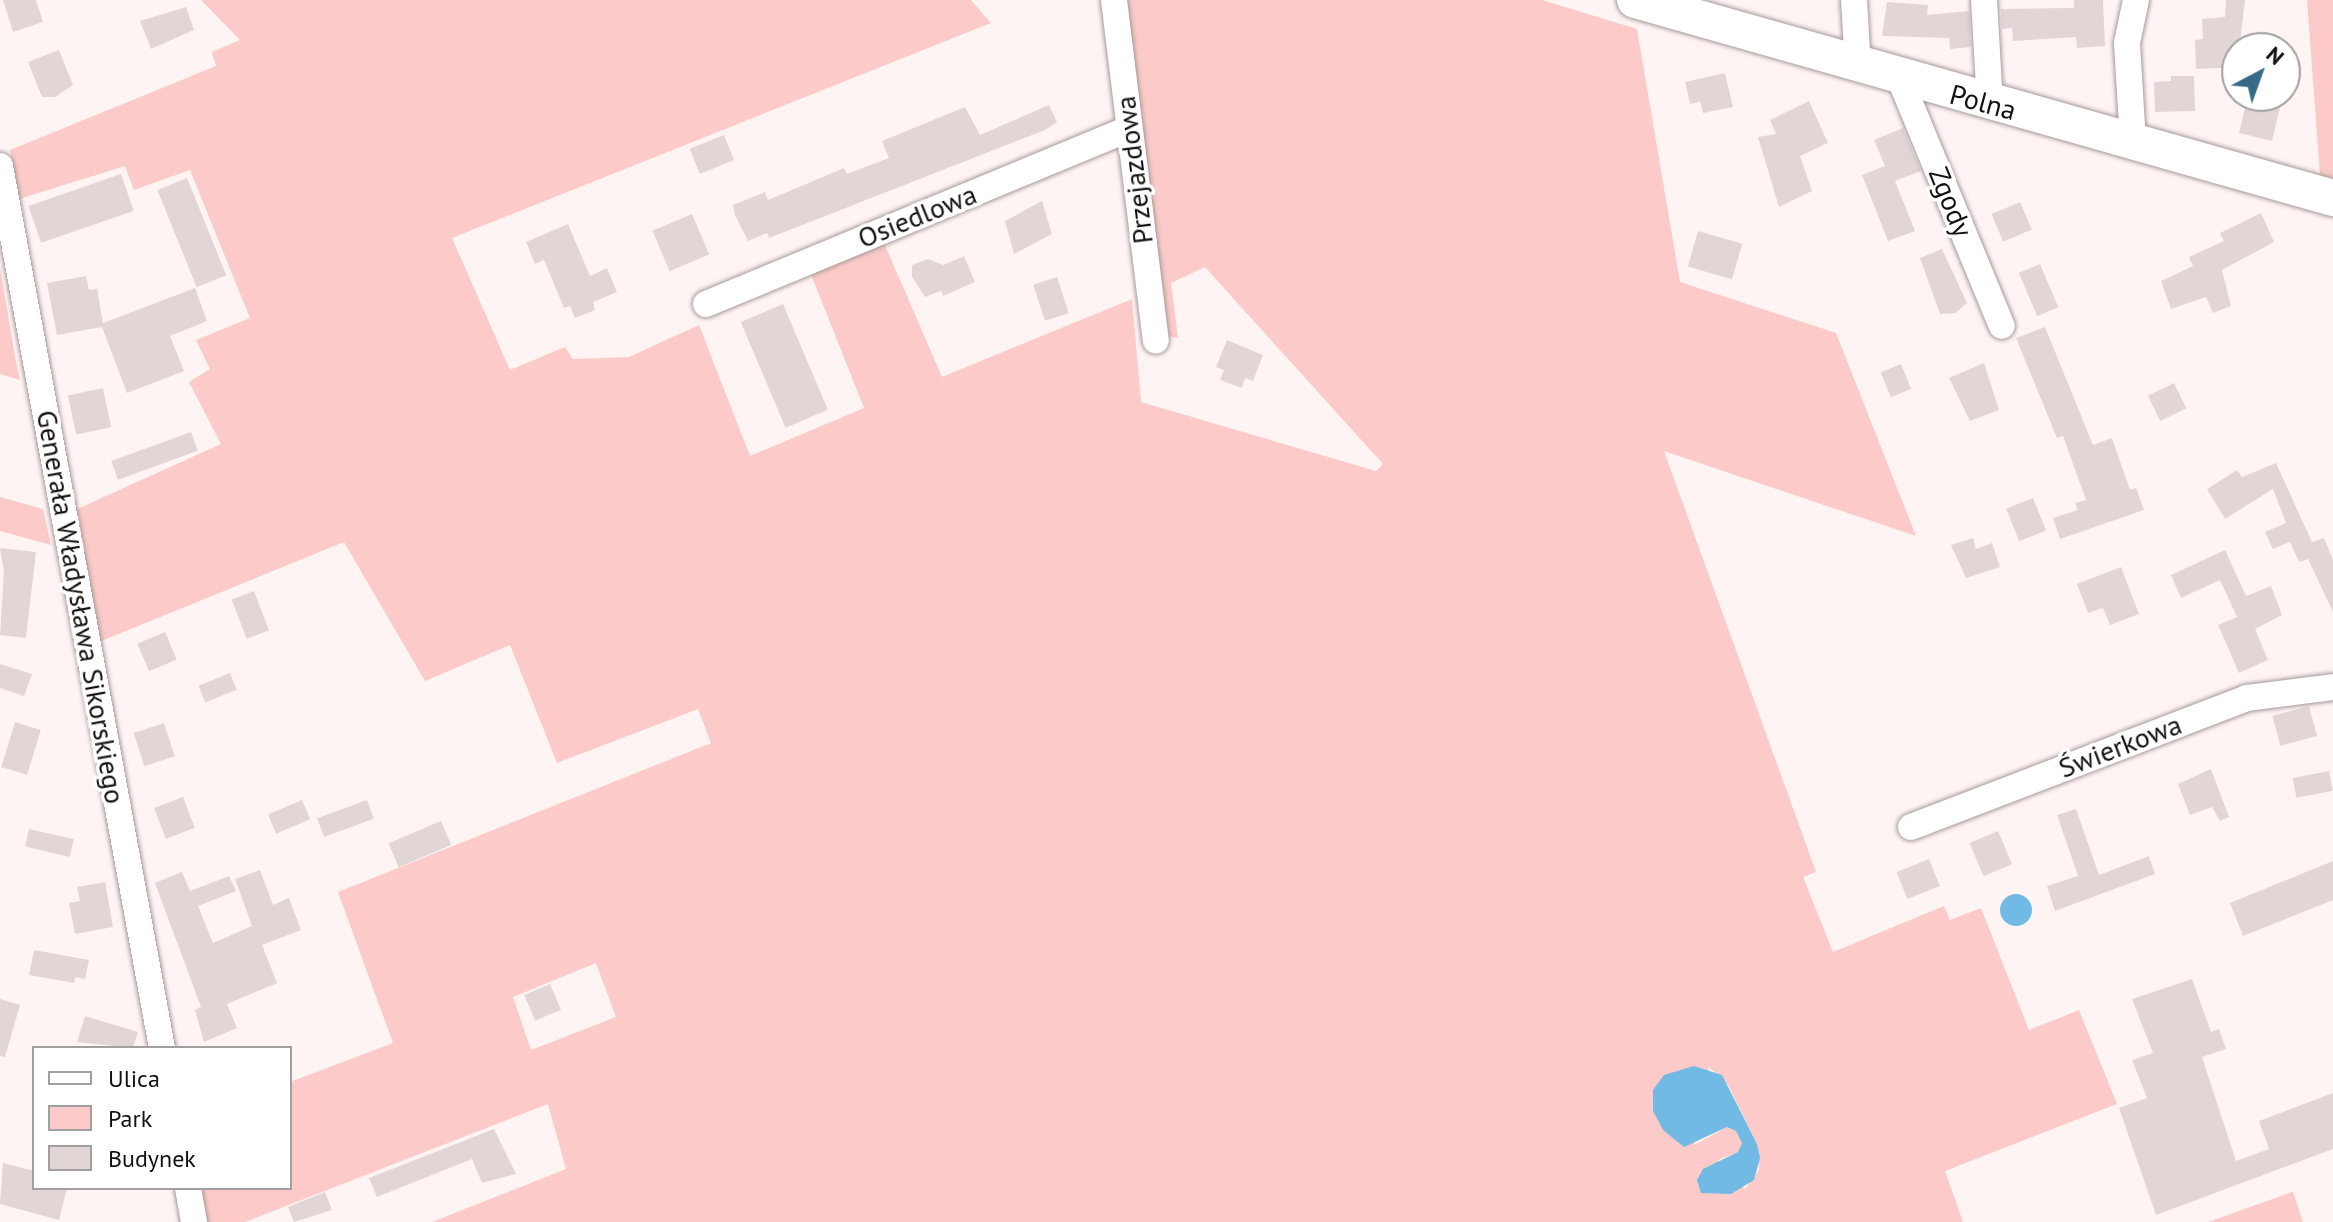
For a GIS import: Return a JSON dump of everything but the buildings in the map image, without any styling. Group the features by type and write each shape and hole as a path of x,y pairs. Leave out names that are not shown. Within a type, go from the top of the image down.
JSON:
{"street":[{"name":"Przejazdowa","path":"1114,0 1156,340"},
{"path":"1854,0 1858,67"},
{"path":"1984,0 1990,104"},
{"path":"2133,142 2127,43 2136,0"},
{"name":"Polna","path":"1641,1 1900,79 2333,198"},
{"name":"Zgody","path":"1900,79 2002,326"},
{"name":"Osiedlowa","path":"706,304 1129,129"},
{"name":"Generała Władysława Sikorskiego","path":"0,166 162,1046"},
{"name":"Świerkowa","path":"1911,827 2247,698 2333,687"},
{"path":"188,1190 194,1222"}],"green space":[{"path":"201,0 971,0 991,23 452,238 510,370 565,347 573,359 629,357 699,325 750,456 864,408 810,272 884,243 942,377 1132,299 1141,402 1376,471 1383,464 1205,267 1171,283 1178,338 1166,336 1125,0 1542,0 1637,29 1680,282 1836,333 1916,536 1664,451 1816,872 1803,877 1833,952 1944,906 1950,920 1981,908 2029,1030 2079,1010 2117,1104 1945,1171 1963,1222 432,1222 566,1169 548,1104 245,1222 207,1222 201,1190 292,1190 292,1081 393,1043 338,892 711,743 698,709 557,763 510,645 425,681 344,542 99,642 73,511 221,444 189,382 210,369 196,340 250,318 190,170 134,190 125,166 19,199 10,150 216,66 212,52 240,40","holes":["596,963 616,1017 531,1050 513,997","1709,1067 1728,1085 1757,1144 1759,1170 1745,1189 1718,1160 1738,1152 1742,1143 1736,1131 1727,1127 1694,1145"]},
{"path":"2307,0 2333,0 2333,178 2320,175"},
{"path":"0,268 16,362 20,380 0,374"},
{"path":"0,497 43,509 51,545 0,531"},
{"path":"2292,1192 2303,1222 2208,1222"}],"water":[{"path":"2016,894 2027,899 2032,910 2027,921 2016,926 2005,921 2000,910 2005,899"},
{"path":"1694,1066 1722,1075 1757,1144 1760,1158 1754,1180 1731,1194 1701,1193 1697,1180 1703,1169 1738,1152 1742,1143 1736,1131 1727,1127 1684,1147 1663,1130 1653,1111 1653,1090 1664,1075"}]}
